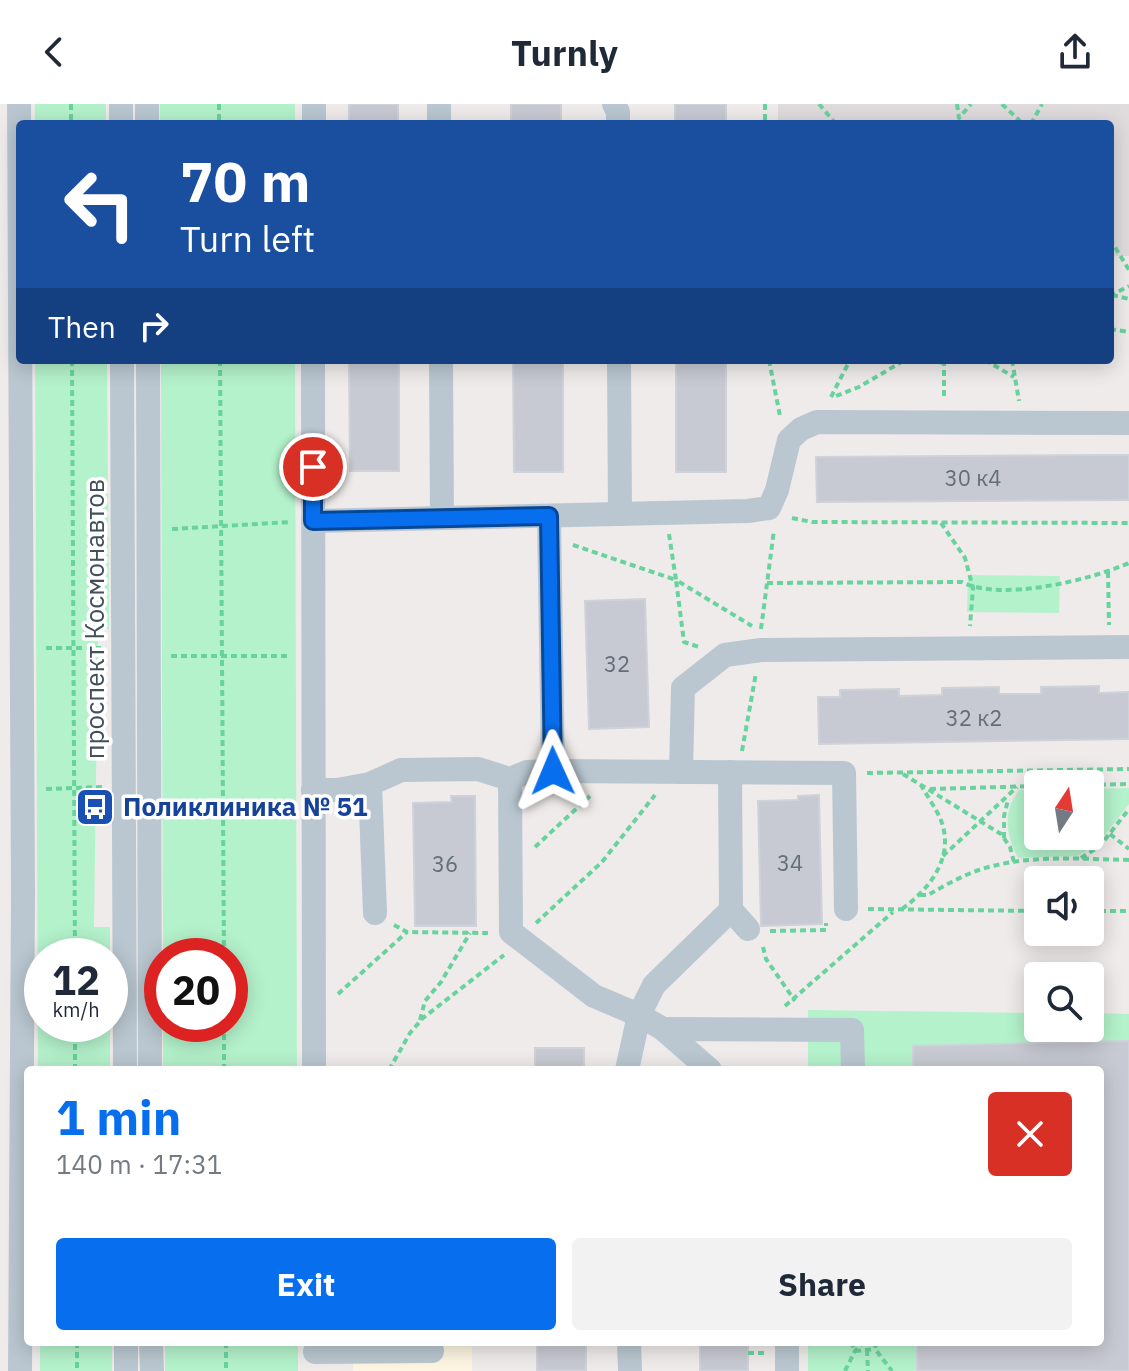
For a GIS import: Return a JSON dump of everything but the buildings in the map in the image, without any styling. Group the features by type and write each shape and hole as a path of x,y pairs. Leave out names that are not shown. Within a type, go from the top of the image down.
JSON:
{"street":[{"path":"16,192 10,367 10,576 19,640 22,789 11,896 10,1228 20,1371"},
{"name":"проспект Космонавтов","path":"122,364 125,1066"},
{"name":"проспект Космонавтов","path":"148,364 150,1066"},
{"path":"313,364 314,1066"},
{"path":"441,364 442,518"},
{"path":"619,364 620,514"},
{"path":"313,521 442,518 549,526 620,514 748,511 769,508 777,490 789,440 801,429 817,422 1129,423"},
{"path":"549,526 553,771"},
{"path":"681,772 683,688 725,655 761,641 969,648 1119,648"},
{"path":"313,790 337,790 370,784 401,770 478,769 510,779 527,772 553,771 844,773 846,909"},
{"path":"628,1066 639,1015 654,985 731,910 734,772"},
{"path":"510,779 511,868 516,935 594,996 663,1029 705,1066"},
{"path":"370,784 375,913"},
{"path":"731,910 753,930"},
{"path":"651,991 678,993"},
{"path":"663,1029 852,1030 853,1066"},
{"path":"126,1346 126,1371"},
{"path":"151,1346 152,1371"},
{"path":"629,1346 630,1371"},
{"path":"787,1346 787,1371"},
{"path":"315,1355 432,1351"}],"path":[{"path":"819,104 833,120"},
{"path":"957,104 959,118 971,104"},
{"path":"1002,104 1019,120"},
{"path":"1114,246 1129,270"},
{"path":"72,364 75,938"},
{"path":"220,364 224,938"},
{"path":"770,364 784,426"},
{"path":"825,408 848,364"},
{"path":"830,398 859,387 898,364"},
{"path":"944,364 945,423"},
{"path":"991,364 1014,378"},
{"path":"1012,364 1023,423"},
{"path":"665,514 684,642 725,655"},
{"path":"788,517 812,522 1129,523"},
{"path":"166,530 313,521"},
{"path":"941,523 965,558 973,588 969,648"},
{"path":"549,526 676,580 761,641"},
{"path":"734,772 761,641 774,528"},
{"path":"767,583 962,582 973,588 1041,589 1108,572 1129,563"},
{"path":"1108,572 1119,648"},
{"path":"19,640 103,649"},
{"path":"168,656 314,656"},
{"path":"844,773 1129,769"},
{"path":"391,1066 419,1022 497,961 516,935 602,862 667,780 681,772"},
{"path":"901,772 1004,838 1014,862"},
{"path":"511,868 616,773"},
{"path":"1104,785 1129,784"},
{"path":"22,789 103,787"},
{"path":"943,856 1017,787"},
{"path":"924,788 1024,787"},
{"path":"758,1029 932,882 943,856 945,841 942,826 924,788"},
{"path":"1004,838 1005,808 1011,795"},
{"path":"1078,859 1094,850 1129,809"},
{"path":"1110,834 1129,849"},
{"path":"920,895 928,895 978,870 1014,862 1129,860"},
{"path":"800,1009 766,959 753,930 826,930 826,909 1024,911"},
{"path":"1104,911 1129,911"},
{"path":"375,913 407,932 516,935"},
{"path":"338,994 407,932"},
{"path":"419,1022 425,1001 441,982 470,933"},
{"path":"75,1042 75,1066"},
{"path":"224,1042 224,1066"},
{"path":"77,1346 77,1371"},
{"path":"226,1346 226,1371"},
{"path":"853,1346 855,1351"},
{"path":"845,1371 860,1346"},
{"path":"875,1346 892,1371"},
{"path":"855,1351 875,1349"},
{"path":"867,1350 868,1371"}],"shaded area":[{"path":"778,104 1129,104 1129,256 1114,256 1114,120 778,120"},
{"path":"353,1346 472,1346 472,1371 353,1371"}],"green space":[{"path":"35,104 106,104 106,120 35,120"},
{"path":"160,104 295,104 295,120 160,120"},
{"path":"35,364 107,364 109,629 98,629 94,927 110,927 110,938 37,938"},
{"path":"161,364 295,364 297,1066 163,1066 163,1042 248,1042 248,938 163,938"},
{"path":"968,575 1060,576 1059,613 967,612"},
{"path":"1129,788 1129,804 1104,836 1104,789"},
{"path":"1019,790 1024,790 1024,850 1088,850 1077,856 1018,858 1011,840 1008,815"},
{"path":"808,1010 1024,1013 1024,1042 1104,1042 1104,1013 1129,1014 1129,1371 808,1371 808,1346 1104,1346 1104,1066 808,1066"},
{"path":"38,1042 110,1042 110,1066 38,1066"},
{"path":"40,1346 112,1346 112,1371 40,1371"},
{"path":"165,1346 298,1346 298,1371 165,1371"}],"place":[{"name":"Поликлиника № 51","path":"95,807"}],"route":[{"path":"313,467 313,521 549,516 553,771"}]}
